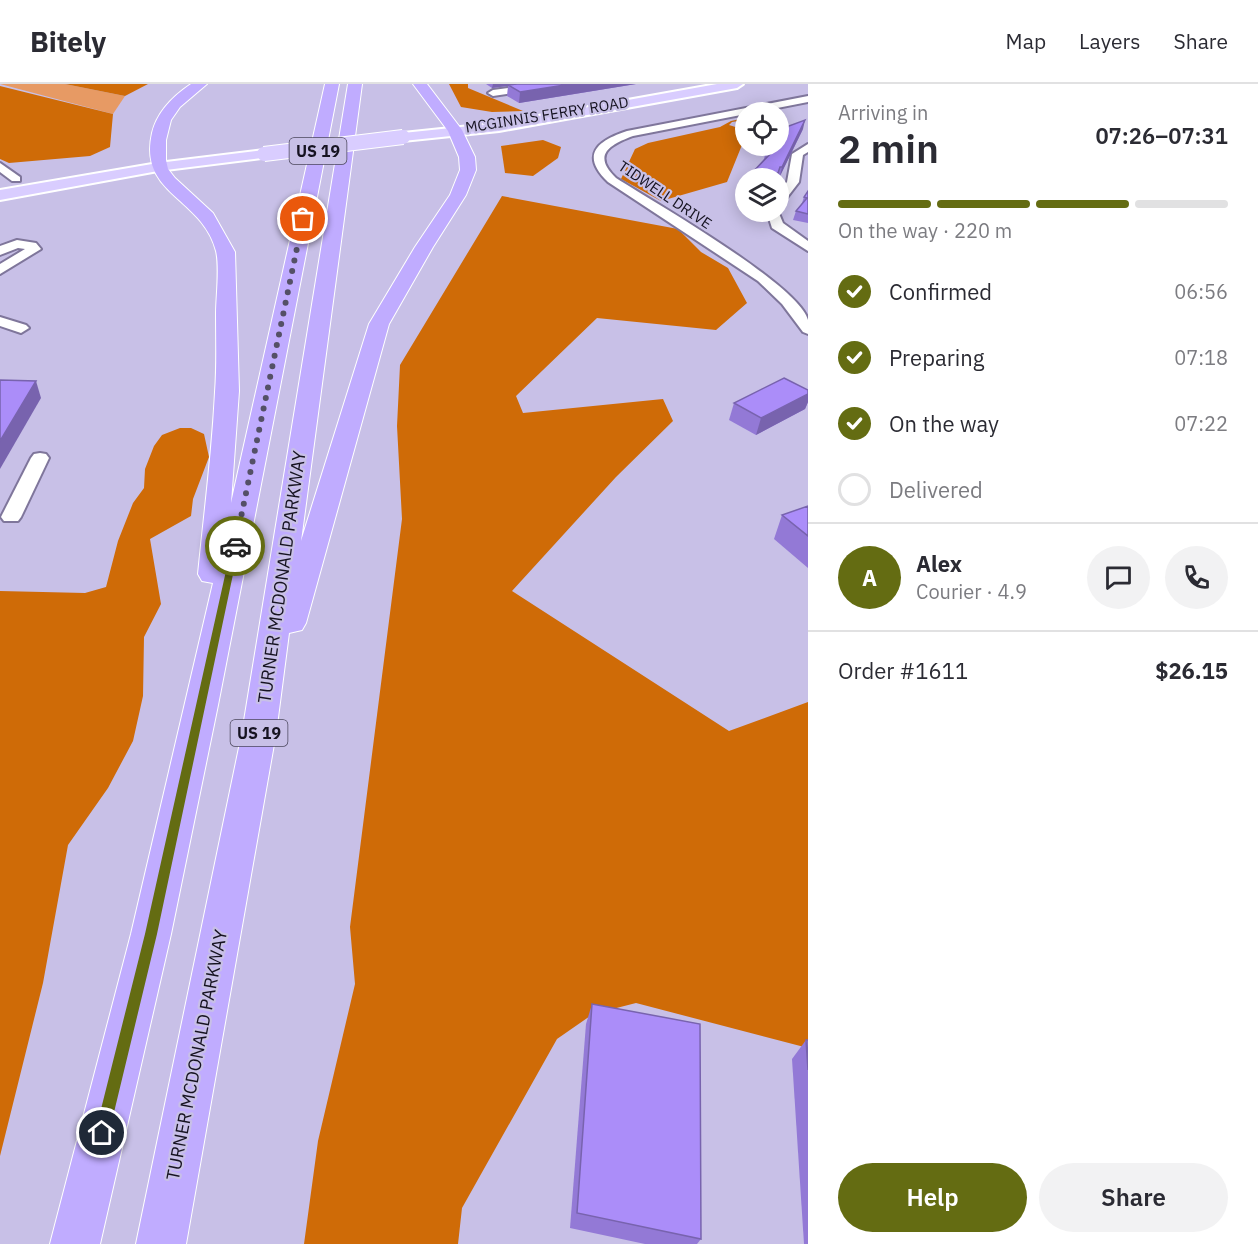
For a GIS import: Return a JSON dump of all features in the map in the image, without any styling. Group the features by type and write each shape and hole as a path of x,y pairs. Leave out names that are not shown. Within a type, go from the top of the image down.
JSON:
{"highway":[{"path":"200,84 184,95 163,119 158,137 158,167 170,182 203,212 219,234 226,252 227,391 202,705"},
{"name":"US 19","path":"75,1244 151,934 202,705 332,84"},
{"name":"TURNER MCDONALD PARKWAY","path":"162,1244 259,733 355,84"},
{"path":"259,733 379,324 464,183 468,170 467,157 455,130 420,84"}],"main road":[{"name":"MCGINNIS FERRY ROAD","path":"0,181 158,167 403,136 499,127 737,84"},
{"name":"MCGINNIS FERRY ROAD","path":"0,195 158,167"}],"street":[{"path":"493,93 556,84"},
{"name":"TIDWELL DRIVE","path":"808,99 631,133 610,142 598,158 599,167 612,180 763,278 787,301 808,329"},
{"path":"789,187 793,182 798,154 808,147"},
{"path":"0,166 16,178"},
{"path":"776,222 808,247"},
{"path":"0,251 17,244 31,246 34,249 0,270"},
{"path":"0,321 21,328"},
{"path":"11,517 40,458"}],"shaded area":[{"path":"0,84 65,84 125,96 113,114"},
{"path":"65,84 148,84 125,96"},
{"path":"449,84 468,84 468,88 523,111 492,112 461,107"},
{"path":"0,86 113,114 110,147 90,156 9,163 0,159"},
{"path":"735,120 729,125 735,127 735,156 738,156 727,182 661,201 621,179 635,149 648,143 720,127"},
{"path":"543,140 561,147 558,158 533,176 505,173 501,146"},
{"path":"502,196 678,229 701,252 728,268 747,303 716,330 597,318 516,396 523,413 663,399 673,421 616,477 512,591 729,731 808,702 808,1048 636,1003 593,1014 557,1039 462,1208 458,1244 304,1244 318,1141 355,984 350,927 402,519 397,426 400,365"},
{"path":"180,428 191,428 204,434 209,457 193,499 191,516 150,539 161,604 144,637 143,696 133,741 108,788 68,845 43,983 0,1156 0,591 85,593 106,587 118,541 133,503 144,488 145,469 154,446 162,435"}],"building":[{"path":"571,84 520,92 508,85"},
{"path":"805,120 789,153 789,126"},
{"path":"768,156 787,156 780,168 757,168"},
{"path":"808,191 808,214 796,211 807,198 804,197"},
{"path":"784,378 808,390 808,394 761,418 734,403"},
{"path":"0,380 36,381 0,441"},
{"path":"808,506 808,536 782,515"},
{"path":"592,1004 700,1024 701,1239 577,1213"},
{"path":"806,1040 808,1040 808,1070"}],"way so far":[{"path":"235,546 303,219"}],"route":[{"path":"102,1133 151,934 235,546"}]}
